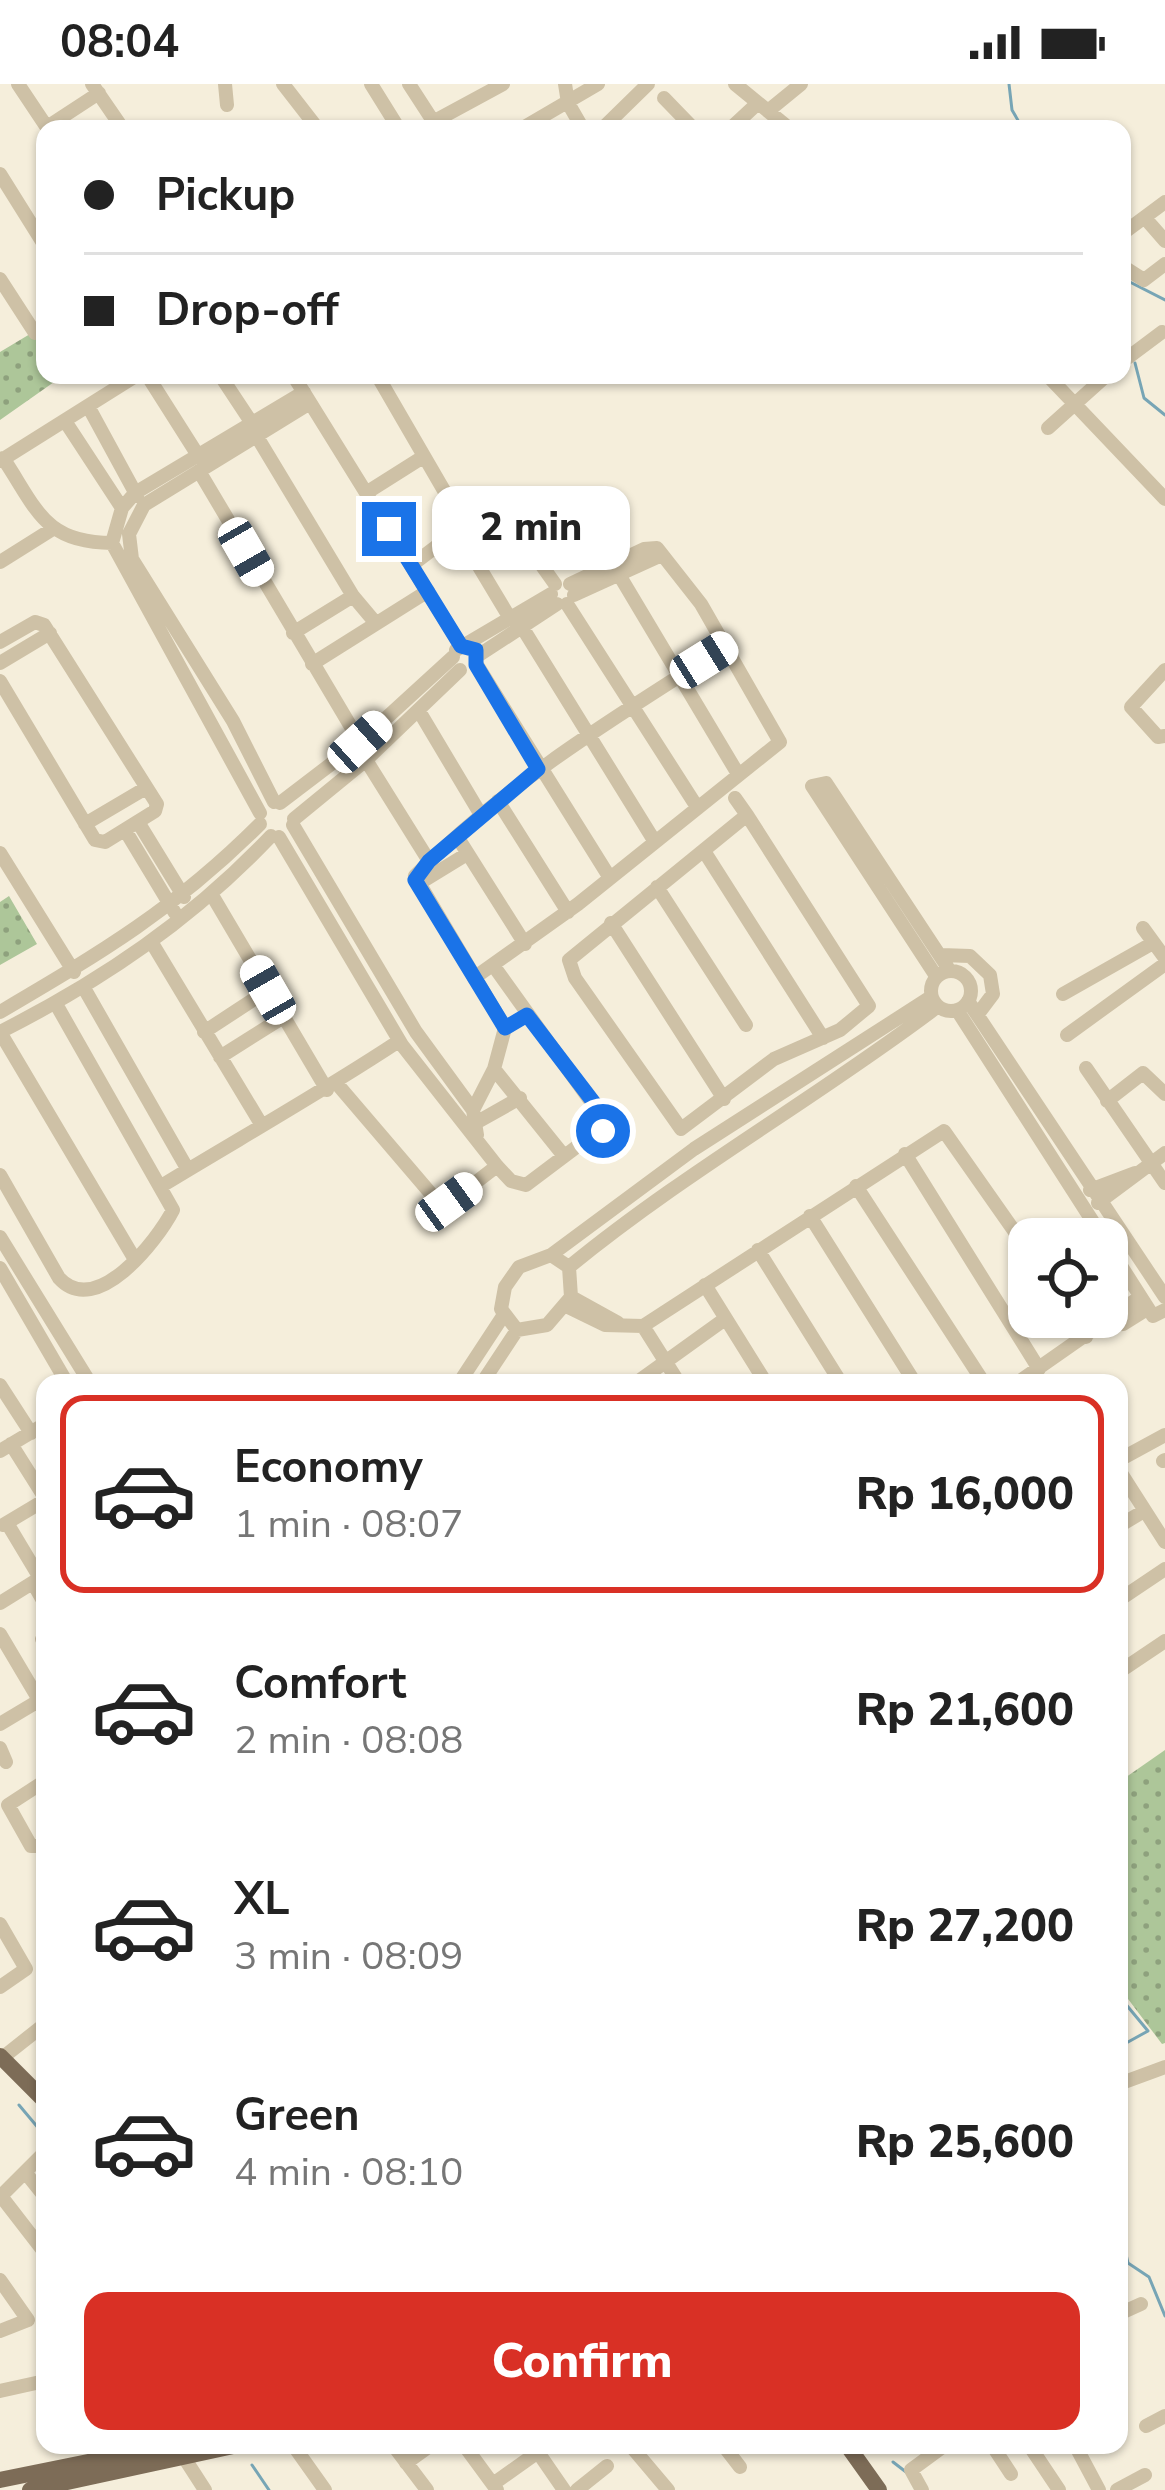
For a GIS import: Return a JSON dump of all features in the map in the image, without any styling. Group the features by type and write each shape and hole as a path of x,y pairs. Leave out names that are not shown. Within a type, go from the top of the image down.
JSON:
{"main road":[{"path":"1,2057 36,2086"},
{"path":"0,2480 85,2471 168,2454"},
{"path":"840,2454 866,2490"},
{"path":"853,2454 879,2490"},
{"path":"30,2490 85,2471"}],"street":[{"path":"18,84 43,120"},
{"path":"225,84 226,105"},
{"path":"283,84 311,120"},
{"path":"371,84 393,120"},
{"path":"409,84 422,120"},
{"path":"433,120 474,90 503,84"},
{"path":"565,84 568,103 578,120"},
{"path":"537,120 598,84"},
{"path":"611,120 648,84"},
{"path":"735,84 779,120"},
{"path":"744,120 801,84"},
{"path":"57,120 95,88 116,120"},
{"path":"664,98 685,120"},
{"path":"0,173 36,231"},
{"path":"1131,228 1165,202"},
{"path":"1145,218 1165,241"},
{"path":"1131,272 1144,280 1165,264"},
{"path":"0,279 35,333"},
{"path":"1131,355 1162,332"},
{"path":"112,543 74,541 51,530 2,460 122,384"},
{"path":"152,384 360,742"},
{"path":"226,384 353,596 374,621"},
{"path":"298,384 610,878"},
{"path":"382,384 516,624 655,842"},
{"path":"1055,384 1165,499"},
{"path":"1048,428 1096,384"},
{"path":"112,543 122,508 307,398"},
{"path":"88,406 139,499 126,562 204,710 268,828 402,1045 474,1123"},
{"path":"65,421 122,508"},
{"path":"367,493 423,458"},
{"path":"412,565 499,502 698,807"},
{"path":"2,557 51,530"},
{"path":"112,543 220,701 497,1166 511,1181 526,1185 608,1124 493,965"},
{"path":"134,1258 0,1032 70,996 182,922 212,895 268,828 277,802 466,656 562,594 644,549 657,548 727,646 780,742 568,912 474,978"},
{"path":"562,594 621,578 662,555"},
{"path":"621,578 738,774"},
{"path":"312,664 428,591"},
{"path":"293,633 353,596"},
{"path":"0,642 35,622 50,633 157,807 98,842 0,681"},
{"path":"0,663 50,633"},
{"path":"505,1028 415,876 481,815 586,733 727,646"},
{"path":"2,1006 68,975 178,902 268,828 294,822 418,711 466,656"},
{"path":"1165,670 1131,707 1156,736 1165,736"},
{"path":"204,710 220,701"},
{"path":"418,711 481,815"},
{"path":"383,721 394,734"},
{"path":"366,760 429,861"},
{"path":"488,1374 517,1330 547,1324 568,1302 569,1267 648,1202 798,1105 934,1002 943,974 941,955 825,782 812,786 943,974 969,982 968,1009 1090,1218"},
{"path":"85,824 146,788"},
{"path":"735,798 747,815 869,1000 867,1010 823,1038 768,1063 685,1128 675,1126 572,973 572,956 747,815"},
{"path":"498,801 568,912"},
{"path":"132,826 178,902 182,922"},
{"path":"458,838 525,944"},
{"path":"704,851 823,1038"},
{"path":"0,854 6,877 68,975 70,996 173,1210 134,1258 97,1288 64,1285 0,1175"},
{"path":"418,884 467,854"},
{"path":"657,887 746,1024"},
{"path":"212,895 332,1088 438,1202 449,1202 497,1166"},
{"path":"610,923 724,1099"},
{"path":"1067,1035 1165,961 1143,928"},
{"path":"152,943 261,1124"},
{"path":"1063,994 1153,943"},
{"path":"465,1374 502,1316 501,1300 511,1277 531,1259 551,1255 617,1203 787,1090 934,1002 968,1009 993,994 990,975 970,956 941,955"},
{"path":"358,971 374,960"},
{"path":"204,1033 268,990"},
{"path":"70,996 188,1169"},
{"path":"968,1009 1165,1297"},
{"path":"474,1123 505,1028 527,1015"},
{"path":"220,1057 285,1016"},
{"path":"163,1186 261,1124 402,1045"},
{"path":"424,1072 438,1062"},
{"path":"768,1063 798,1105"},
{"path":"1086,1068 1107,1101 1158,1157 1165,1183"},
{"path":"494,1069 564,1156"},
{"path":"1107,1101 1143,1073 1165,1094"},
{"path":"474,1123 520,1098"},
{"path":"568,1302 605,1324 643,1326 941,1132 949,1133 1008,1221"},
{"path":"905,1154 1039,1369"},
{"path":"1081,1203 1129,1184 1135,1173 1158,1157"},
{"path":"856,1186 972,1374"},
{"path":"810,1216 909,1374"},
{"path":"1,1240 4,1263 62,1374"},
{"path":"758,1250 836,1374"},
{"path":"551,1255 569,1267"},
{"path":"4,1263 83,1374"},
{"path":"1128,1278 1154,1317 1165,1310"},
{"path":"704,1285 760,1374"},
{"path":"1128,1319 1144,1303"},
{"path":"502,1316 517,1330"},
{"path":"650,1374 725,1319"},
{"path":"643,1326 673,1374"},
{"path":"1031,1374 1085,1338"},
{"path":"0,1385 36,1427"},
{"path":"36,1430 6,1448 36,1487"},
{"path":"1128,1455 1165,1435"},
{"path":"1128,1485 1165,1542"},
{"path":"36,1505 4,1525 36,1574"},
{"path":"1128,1521 1144,1511"},
{"path":"1128,1594 1165,1569"},
{"path":"0,1603 36,1581"},
{"path":"0,1634 36,1691"},
{"path":"1128,1666 1165,1641"},
{"path":"0,1724 36,1706"},
{"path":"36,1787 8,1805 31,1846 36,1846"},
{"path":"0,1924 26,1969 0,1987"},
{"path":"1,2057 36,2031"},
{"path":"1128,2081 1165,2067"},
{"path":"23,2180 36,2163"},
{"path":"36,2169 0,2196 36,2242"},
{"path":"23,2180 36,2190"},
{"path":"0,2280 28,2320 0,2331"},
{"path":"1128,2310 1141,2304"},
{"path":"0,2391 36,2383"},
{"path":"1146,2426 1165,2416"},
{"path":"179,2454 205,2490"},
{"path":"299,2454 325,2490"},
{"path":"400,2454 427,2490"},
{"path":"406,2463 418,2454"},
{"path":"471,2454 495,2487 531,2454"},
{"path":"539,2454 564,2490"},
{"path":"638,2454 668,2490"},
{"path":"730,2454 740,2467"},
{"path":"923,2489 911,2470 933,2454"},
{"path":"998,2454 1010,2474"},
{"path":"1035,2454 1059,2490"},
{"path":"1080,2454 1099,2490"},
{"path":"577,2490 607,2466"},
{"path":"1117,2490 1145,2475"}],"green space":[{"path":"36,330 36,384 51,384 0,420 0,352"},
{"path":"9,896 37,944 0,965 0,902"},
{"path":"1165,1750 1162,2044 1128,1999 1128,1776"}],"waterway":[{"path":"1009,84 1018,120"},
{"path":"1131,283 1165,300"},
{"path":"1135,363 1144,398 1165,415"},
{"path":"1128,2007 1148,2031 1128,2042"},
{"path":"19,2105 36,2125"},
{"path":"1128,2263 1149,2277 1165,2316"},
{"path":"893,2462 906,2472"},
{"path":"252,2465 269,2490"}],"route":[{"path":"389,529 461,646 476,650 476,665 538,769 429,861 415,880 505,1028 527,1015 604,1116 608,1124 603,1131"}]}
